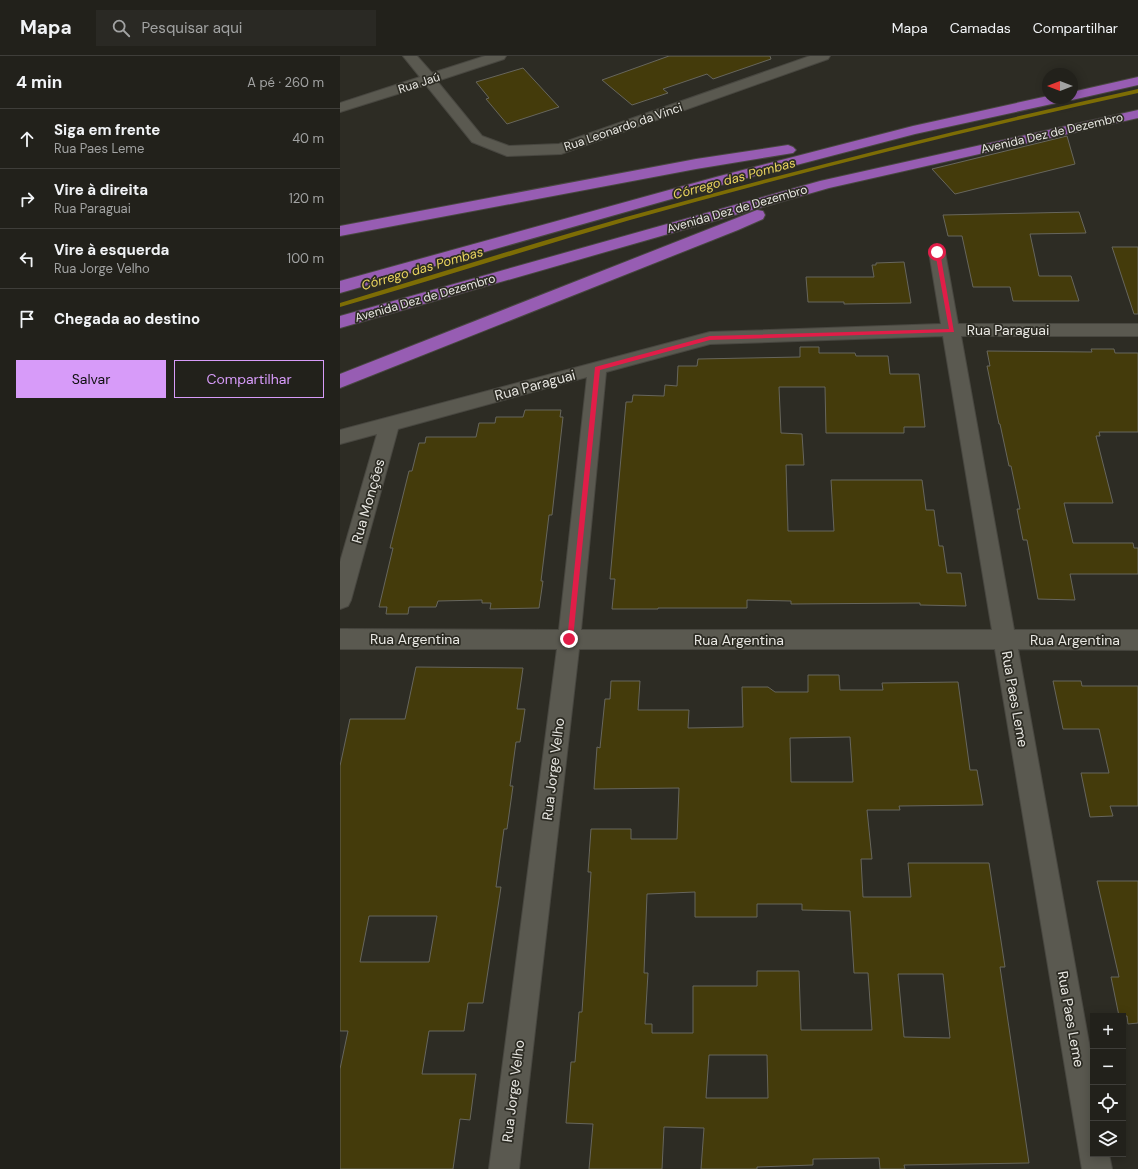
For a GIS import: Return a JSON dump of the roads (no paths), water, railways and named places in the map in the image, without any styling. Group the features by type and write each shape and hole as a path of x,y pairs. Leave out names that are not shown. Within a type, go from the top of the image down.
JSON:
{"highway":[{"path":"1078,95 1138,81"},
{"path":"340,287 722,180 913,130 1042,102"},
{"name":"Avenida Dez de Dezembro","path":"340,322 826,184 1138,114"},
{"path":"340,231 696,164 913,130"},
{"path":"340,381 732,226 826,184"}],"street":[{"name":"Rua Leonardo da Vinci","path":"410,56 477,139 506,151 561,149 823,56"},
{"name":"Rua Jaú","path":"340,108 499,56"},
{"name":"Rua Paes Leme","path":"937,252 952,330 1090,1130"},
{"name":"Rua Paraguai","path":"340,437 710,338 952,330 1138,330"},
{"name":"Rua Jorge Velho","path":"504,1169 569,639 597,369"},
{"name":"Rua Monções","path":"340,600 389,425"},
{"name":"Rua Argentina","path":"340,639 1138,640"},
{"path":"1095,1157 1097,1169"}],"waterway":[{"name":"Córrego das Pombas","path":"340,305 588,230 729,191 962,132 1138,91"}]}
